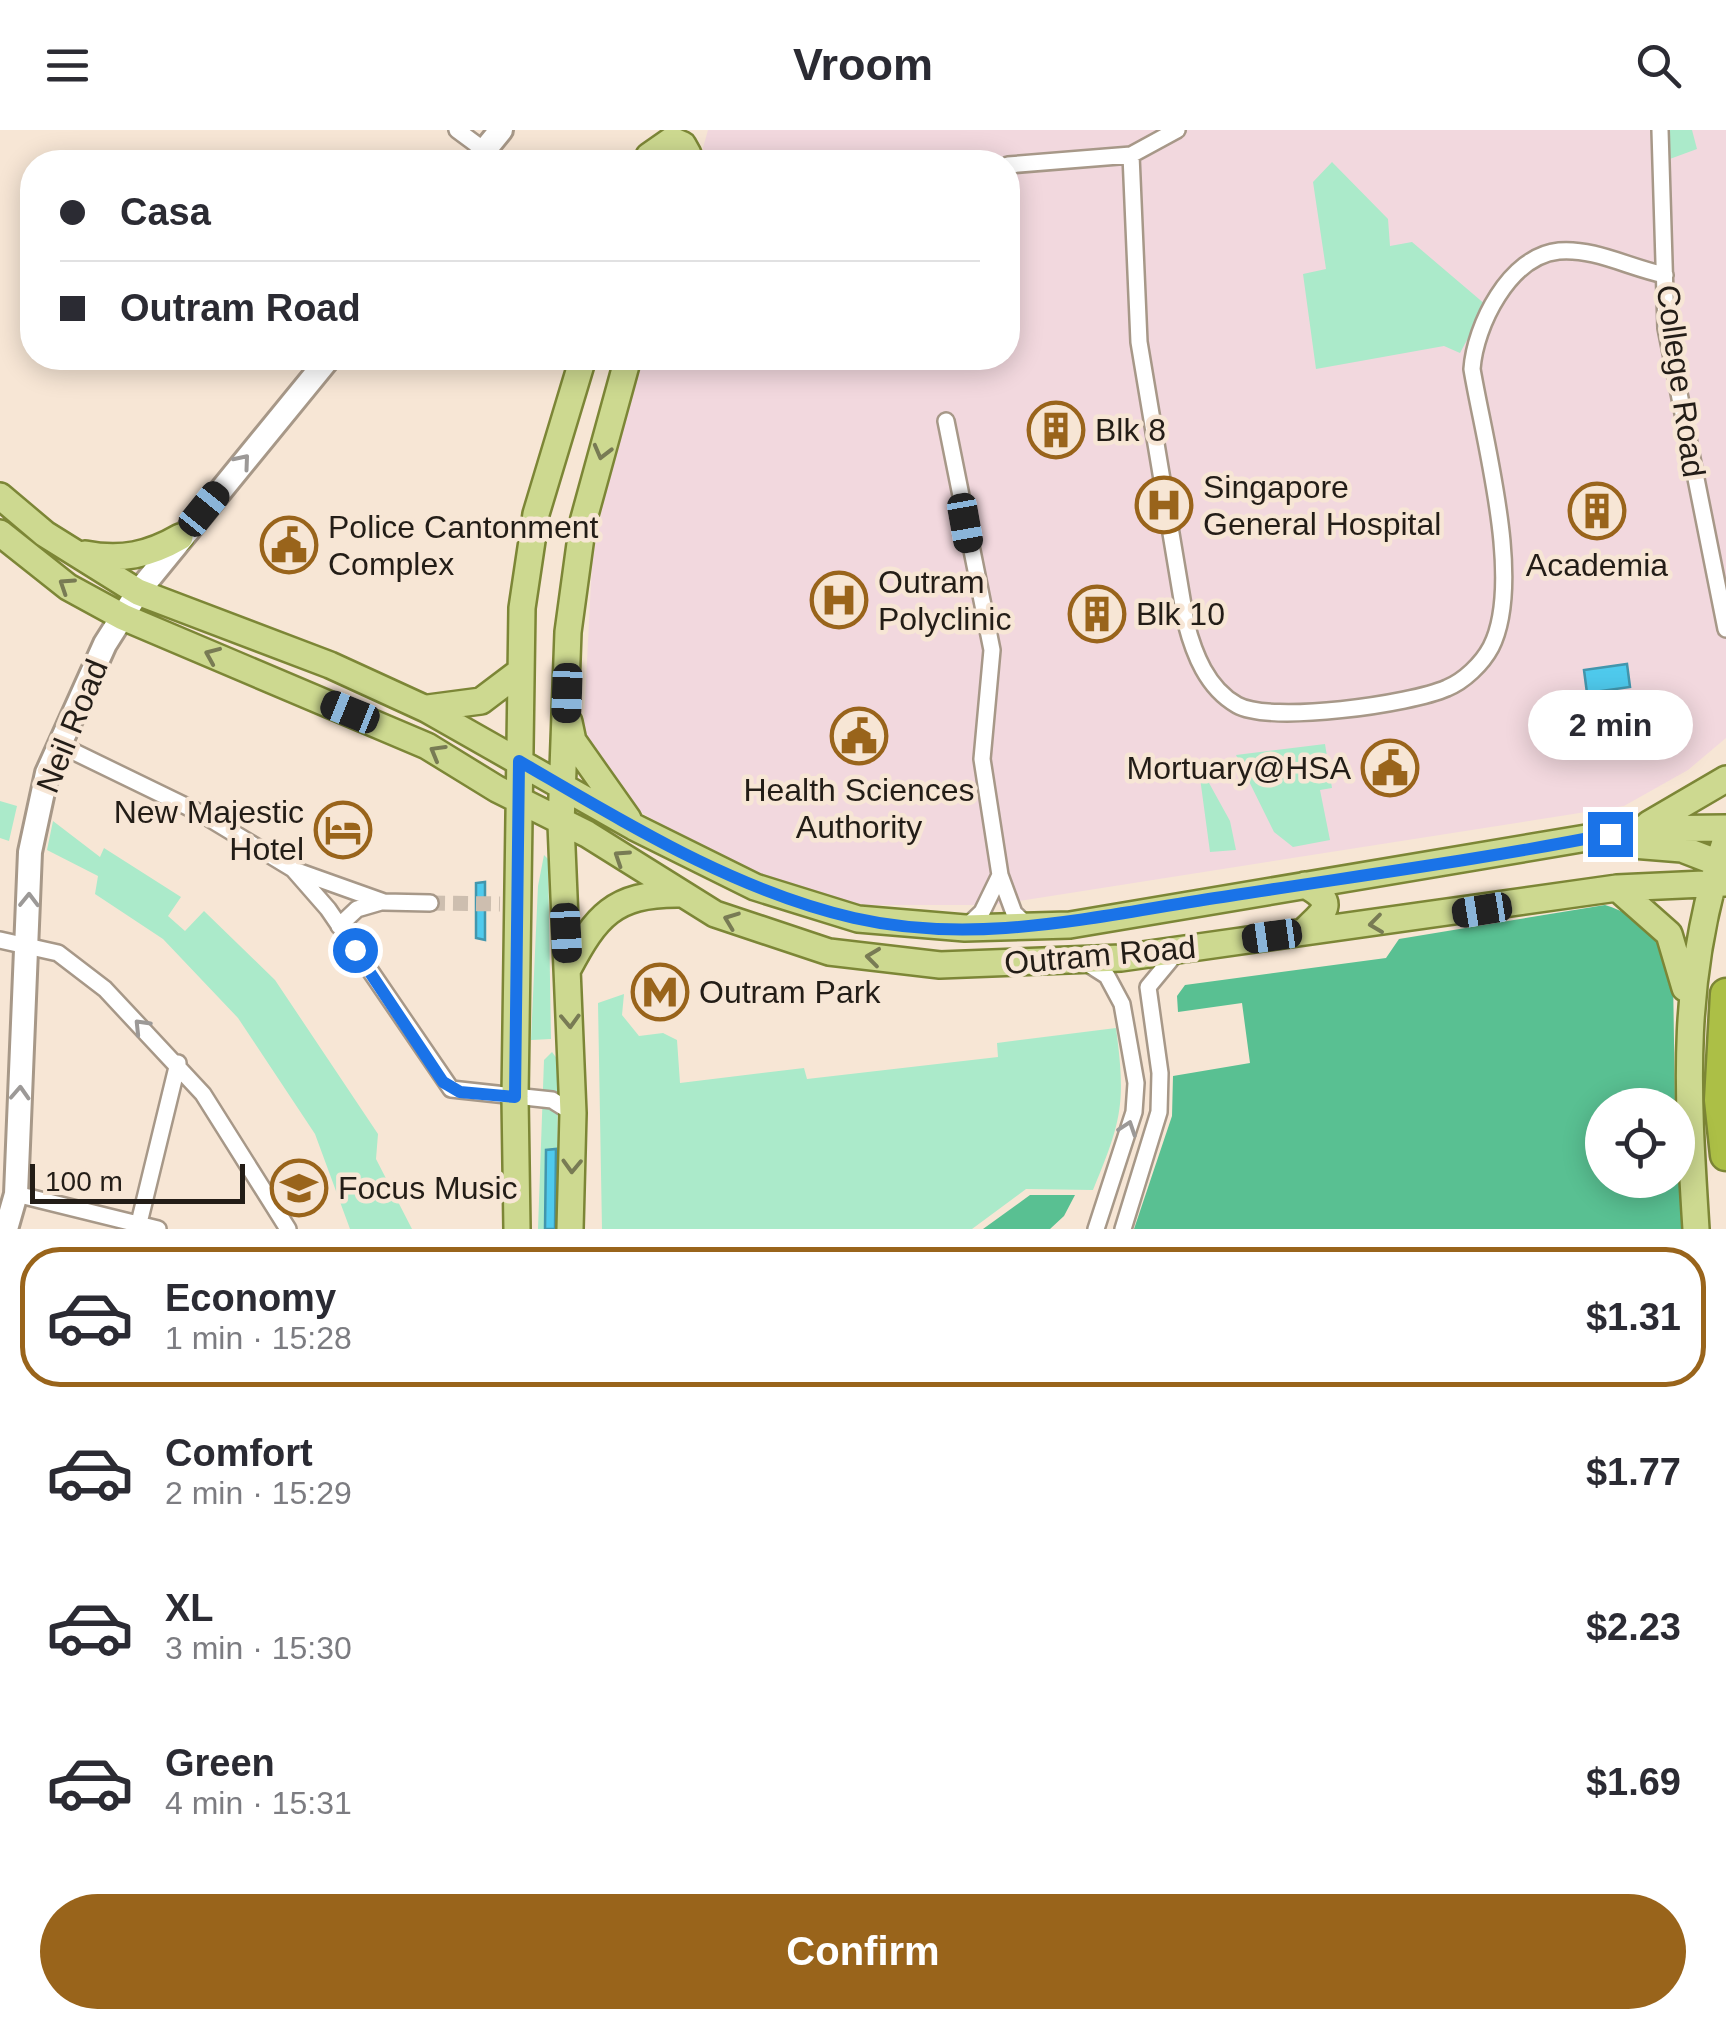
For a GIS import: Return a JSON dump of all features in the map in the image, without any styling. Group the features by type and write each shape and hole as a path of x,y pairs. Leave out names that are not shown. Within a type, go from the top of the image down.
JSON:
{"highway":[{"path":"1726,994 1720,1100 1726,1154"}],"main road":[{"path":"485,150 500,130"},
{"path":"659,150 672,140 690,149"},
{"name":"Neil Road","path":"6,1229 16,1194 30,852 47,774 105,644 138,592 318,370"},
{"path":"518,1229 510,904 521,802 518,673 526,559 555,444 579,370"},
{"path":"570,1229 573,1114 561,785 577,554 625,370"},
{"name":"Outram Road","path":"0,496 70,552 138,592 330,665 426,708 634,827 738,879 800,903 858,919 965,928 1030,928 1640,828 1726,828"},
{"name":"Outram Road","path":"0,533 68,587 124,617 427,746 521,802 587,834 678,894 768,934 830,952 940,965 1082,960 1180,950 1617,888 1721,867"},
{"path":"70,552 114,560 158,550 180,537"},
{"path":"426,708 481,701 518,673"},
{"path":"567,693 573,741 634,827"},
{"path":"1640,828 1726,778"},
{"path":"1578,840 1682,848 1721,867 1688,1013"},
{"path":"1304,885 1322,894 1326,903 1324,912 1304,932"},
{"path":"1617,888 1669,934 1683,972 1696,1229"},
{"path":"568,969 600,916 650,894 678,894"}],"street":[{"path":"457,130 475,150"},
{"path":"1020,165 1131,154 1177,130"},
{"name":"College Road","path":"1660,130 1666,328 1678,406 1726,629"},
{"path":"1131,154 1139,342 1186,623 1196,656 1216,688 1240,707 1255,711 1307,714 1441,691 1480,661 1498,625 1504,562 1472,369 1476,339 1488,312 1526,267 1556,251 1598,254 1626,267 1665,275"},
{"path":"946,421 992,650 982,758 1000,875 1014,912 1030,928"},
{"path":"60,745 202,814 293,869 347,892 384,902 426,903"},
{"path":"293,869 328,909 443,1082 460,1092 552,1100 573,1114"},
{"path":"965,928 982,912 1000,875"},
{"path":"328,909 334,894 347,892"},
{"path":"339,926 357,909 384,902"},
{"path":"0,937 58,954 76,964 178,1063 230,1132 288,1229"},
{"path":"1123,1229 1159,1112 1160,1073 1148,987 1180,950"},
{"path":"1081,1229 1097,1225 1134,1112 1136,1083 1122,1004 1107,976 1082,960"},
{"path":"138,1223 178,1063"},
{"path":"16,1194 158,1229"}],"shaded area":[{"name":"Singapore General Hospital","path":"708,130 1726,130 1726,738 1688,770 1624,806 993,905 863,905 758,878 581,779 592,563 613,447 636,370 1020,370 1020,150 702,150"}],"green space":[{"path":"1665,130 1692,130 1697,149 1667,160"},
{"path":"1332,162 1388,219 1390,246 1412,242 1486,305 1460,353 1444,346 1316,369 1303,274 1326,269 1313,182"},
{"path":"1325,744 1332,788 1320,790 1330,840 1293,847 1274,832 1236,755"},
{"path":"1198,763 1230,821 1236,850 1210,852"},
{"path":"0,801 17,806 9,841 0,838"},
{"path":"53,821 100,857 104,848 181,897 168,916 185,931 204,911 275,980 378,1134 376,1159 412,1229 350,1229 315,1134 238,1018 163,939 95,894 98,876 47,850"},
{"path":"544,855 548,859 551,1039 531,1040 538,886"},
{"path":"1605,905 1630,916 1649,931 1673,977 1675,1088 1585,1088 1585,1198 1694,1198 1696,1229 1134,1229 1172,1116 1173,1076 1250,1063 1242,1003 1178,1012 1177,996 1185,985 1386,958 1399,939"},
{"path":"624,994 622,1015 639,1036 663,1033 677,1040 680,1083 804,1068 807,1079 998,1057 997,1043 1116,1028 1121,1094 1116,1128 1093,1190 1026,1189 972,1229 602,1229 598,1003"},
{"path":"552,1052 558,1060 557,1229 538,1229 544,1060"},
{"path":"1030,1195 1075,1195 1064,1216 1050,1229 983,1229"}],"water":[{"path":"1627,664 1630,687 1587,693 1584,670"},
{"path":"485,882 485,940 476,938 476,883"},
{"path":"556,1149 555,1229 545,1229 546,1150"}],"tunnel":[{"path":"430,903 500,904"}],"place":[{"name":"Blk 8","path":"1056,430"},
{"name":"Singapore General Hospital","path":"1164,505"},
{"name":"Academia","path":"1597,511"},
{"name":"Police Cantonment Complex","path":"289,545"},
{"name":"Outram Polyclinic","path":"839,600"},
{"name":"Blk 10","path":"1097,614"},
{"name":"Health Sciences Authority","path":"859,736"},
{"name":"Mortuary@HSA","path":"1390,768"},
{"name":"New Majestic Hotel","path":"343,830"},
{"name":"Outram Park","path":"660,992"},
{"name":"Focus Music","path":"299,1188"}],"route":[{"path":"355,950 443,1082 460,1092 515,1097 519,761 634,827 755,887 858,919 930,927 1070,925 1610,834"}]}
